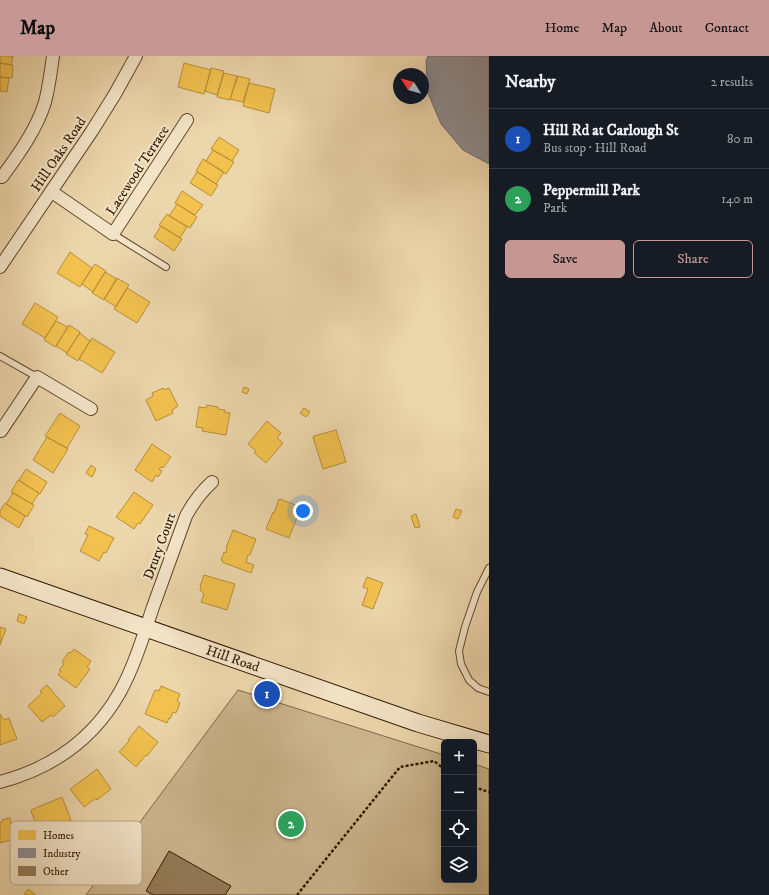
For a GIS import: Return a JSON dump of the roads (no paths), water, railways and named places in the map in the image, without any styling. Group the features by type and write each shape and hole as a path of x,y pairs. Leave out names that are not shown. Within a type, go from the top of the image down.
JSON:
{"street":[{"path":"2,178 19,153 39,118 46,101 54,56"},
{"name":"Hill Oaks Road","path":"0,267 96,125 136,56"},
{"name":"Lacewood Terrace","path":"52,192 113,234 187,120"},
{"path":"0,431 37,377 92,409"},
{"name":"Drury Court","path":"0,782 28,774 61,757 92,731 112,706 121,691 132,666 166,568 186,516 198,497 212,482"},
{"name":"Hill Road","path":"0,577 418,723 489,744"}],"lane":[{"path":"113,234 166,267"},
{"path":"0,356 37,377"},
{"path":"489,568 465,627 459,651 461,664 468,680 478,688 489,692"}],"place":[{"name":"Hill Rd at Carlough St","path":"267,694"},
{"name":"Peppermill Park","path":"291,824"}]}
